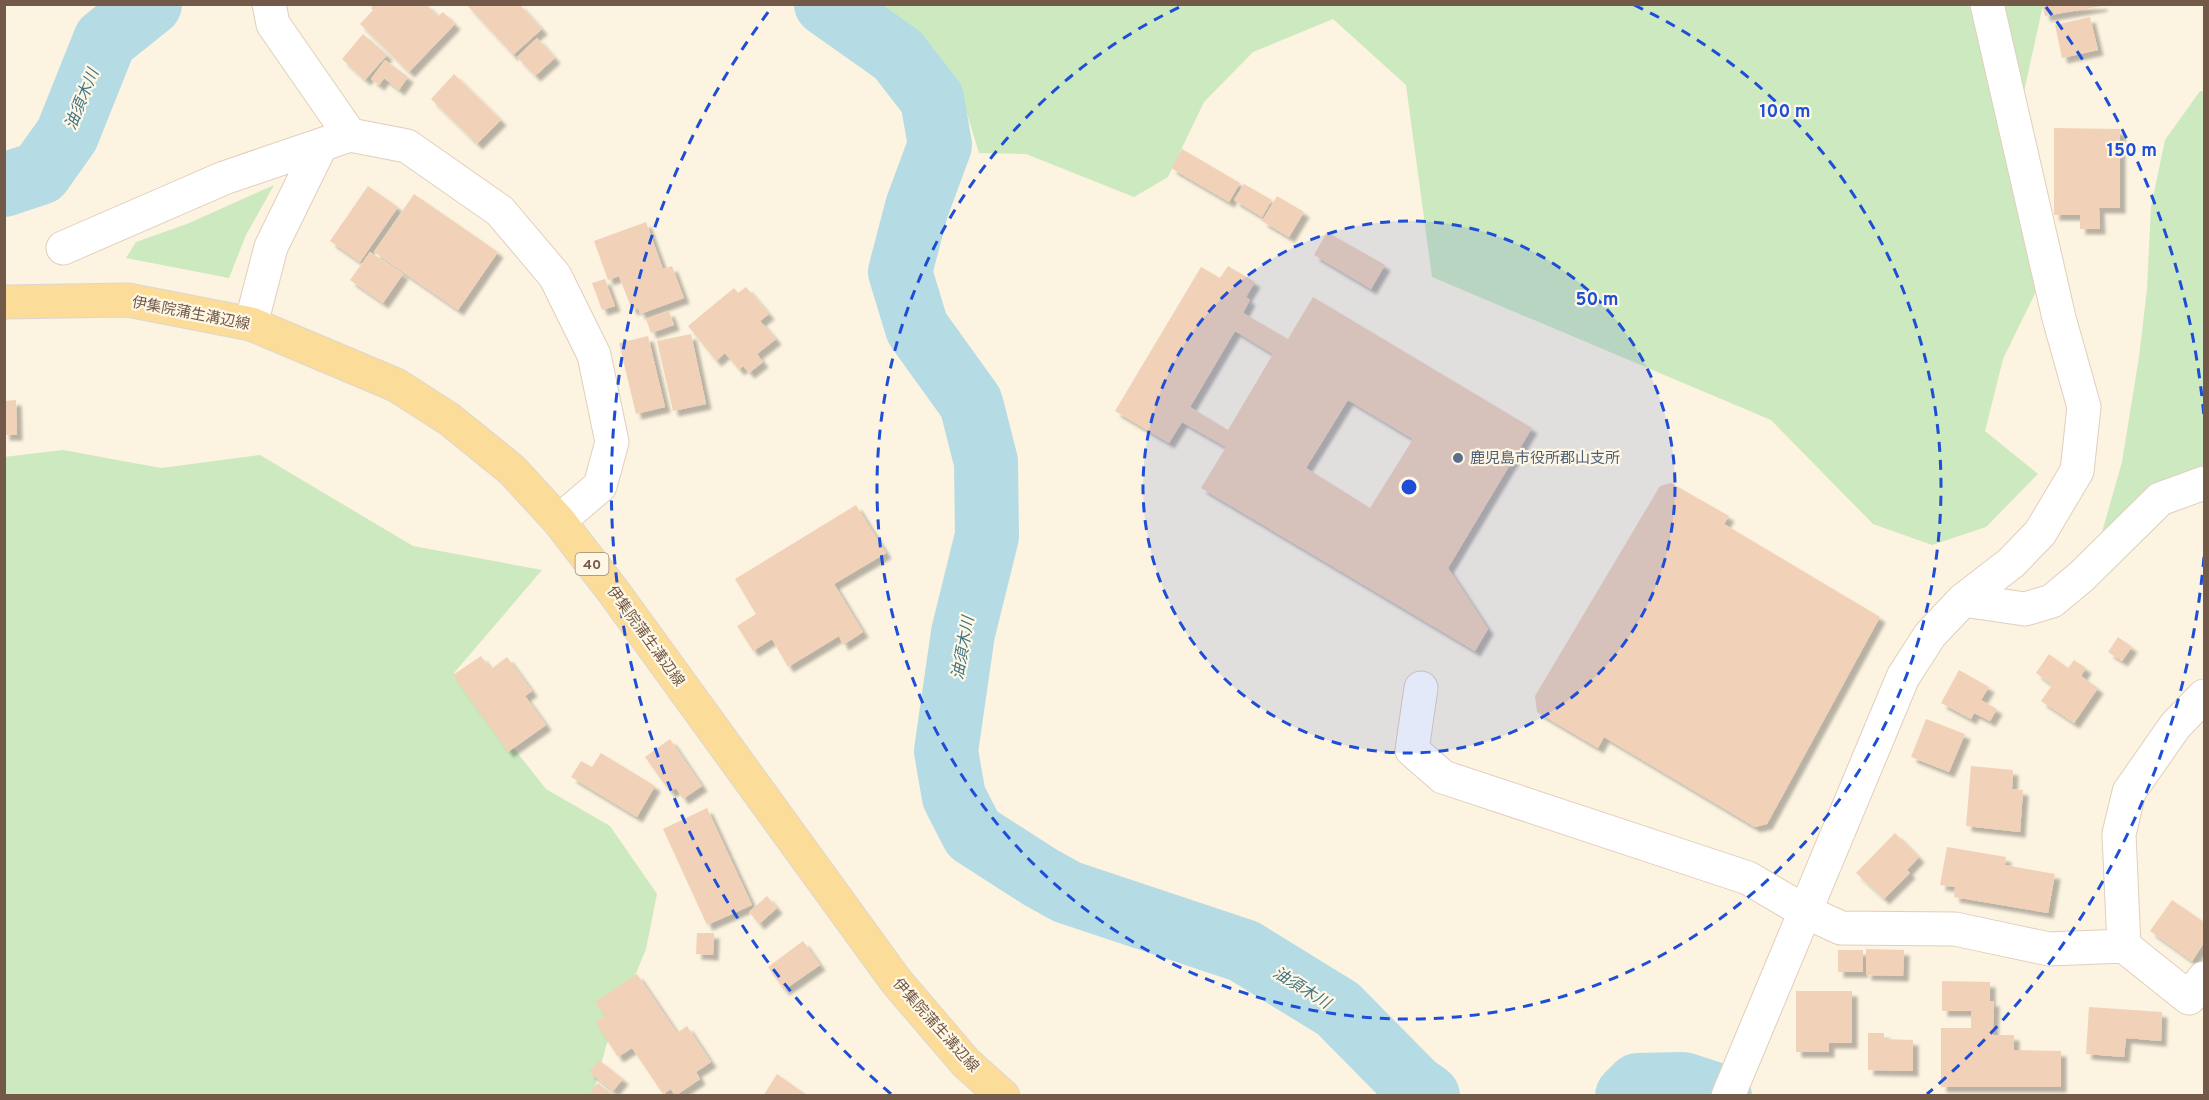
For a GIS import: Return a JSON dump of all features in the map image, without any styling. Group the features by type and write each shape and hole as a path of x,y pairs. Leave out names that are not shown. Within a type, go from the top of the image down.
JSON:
{"main road":[{"name":"伊集院蒲生溝辺線","path":"4,302 129,300 250,324 396,385 449,419 512,470 559,521 614,591 896,981 966,1063 1003,1095"}],"street":[{"path":"1728,1095 1902,677 1930,636 1963,600 2011,563 2040,533 2078,471 2084,407 2059,318 1987,4"},
{"path":"271,14 336,140"},
{"path":"250,324 271,247 336,140"},
{"path":"63,248 224,178 336,140 407,146 500,211 555,276 594,355 612,442 600,486 559,521"},
{"path":"1963,600 2025,609 2052,601 2082,576 2160,499 2205,483"},
{"path":"1421,688 1412,750 1443,777 1748,878 1804,911 1841,928 1955,929 2049,949 2124,946 2189,998 2205,978"},
{"path":"2124,946 2119,834 2129,792 2175,726 2205,696"}],"green space":[{"path":"879,5 2043,5 2013,142 2043,277 2003,359 1985,431 2038,474 1986,527 1932,545 1873,524 1771,420 1432,277 1406,85 1333,19 1253,52 1204,102 1168,177 1134,197 1026,154 979,153 961,94 893,14"},
{"path":"2200,91 2204,91 2204,475 2098,546 2122,462 2139,357 2147,289 2151,207 2165,140"},
{"path":"274,185 246,235 229,278 126,258 136,242 187,224"},
{"path":"63,450 161,468 260,455 413,546 542,570 454,673 546,789 610,826 657,894 646,949 606,1046 593,1095 5,1095 4,457"}],"building":[{"path":"374,4 426,4 438,16 443,12 455,24 409,72 360,24 373,10 371,8"},
{"path":"466,4 519,4 542,29 513,55"},
{"path":"2042,4 2102,4 2102,6 2045,16"},
{"path":"2090,17 2098,50 2062,58 2055,25"},
{"path":"363,34 387,55 365,80 342,59"},
{"path":"537,38 555,58 535,76 517,57"},
{"path":"385,60 408,77 399,90 384,78 379,85 371,79"},
{"path":"454,74 501,120 477,144 431,99"},
{"path":"2054,128 2120,129 2120,208 2099,208 2100,229 2080,229 2080,215 2054,215"},
{"path":"1182,149 1240,183 1229,202 1171,168"},
{"path":"1244,184 1272,200 1262,217 1234,200"},
{"path":"368,186 398,207 360,262 330,241"},
{"path":"414,194 498,252 458,310 374,252"},
{"path":"1277,196 1304,212 1289,237 1262,221"},
{"path":"646,222 663,269 672,266 684,298 640,314 638,308 632,310 619,276 608,280 594,241"},
{"path":"1327,232 1385,265 1371,289 1314,255"},
{"path":"370,252 403,274 383,303 350,280"},
{"name":"鹿児島市役所郡山支所","path":"1228,266 1255,282 1246,297 1250,300 1243,313 1288,339 1313,297 1532,428 1448,568 1488,629 1475,651 1201,488 1226,447 1182,422 1169,443 1115,411 1201,267 1220,278","holes":["1235,331 1273,354 1228,430 1190,407","1348,400 1413,439 1370,508 1306,468"]},
{"path":"605,279 615,306 602,310 592,283"},
{"path":"746,287 769,314 760,321 776,339 757,354 763,362 749,373 743,366 739,370 725,353 716,361 688,326 734,288 738,293"},
{"path":"669,311 674,325 651,333 646,319"},
{"path":"691,334 706,404 673,411 657,341"},
{"path":"648,336 665,407 636,414 619,343"},
{"path":"16,400 17,435 4,435 4,401"},
{"path":"1671,483 1729,516 1724,524 1880,617 1767,824 1755,827 1604,737 1598,748 1537,712 1535,696 1660,486"},
{"path":"856,505 886,553 834,584 863,632 843,645 839,636 788,667 772,639 753,651 737,626 756,614 735,579"},
{"path":"2118,637 2132,647 2122,661 2108,652"},
{"path":"2049,654 2068,668 2074,660 2086,668 2081,676 2098,688 2074,723 2041,701 2052,685 2036,673"},
{"path":"481,656 491,669 507,657 532,691 525,696 546,725 508,752 453,675"},
{"path":"1959,670 1989,687 1981,700 1997,709 1990,721 1974,713 1971,719 1941,703"},
{"path":"1926,719 1965,734 1949,772 1911,757"},
{"path":"670,739 702,786 683,799 676,788 670,792 645,757"},
{"path":"601,753 655,786 637,817 571,777 581,761 592,767"},
{"path":"1971,766 2013,770 2012,789 2023,790 2020,832 1966,826"},
{"path":"707,808 752,905 707,925 663,829"},
{"path":"1895,833 1919,857 1907,870 1910,873 1884,899 1856,873"},
{"path":"1947,847 2006,857 2005,865 2055,874 2048,913 1954,897 1955,887 1940,885"},
{"path":"767,896 777,908 759,924 749,912"},
{"path":"2172,900 2204,922 2204,943 2192,961 2150,931"},
{"path":"697,933 714,933 713,955 696,954"},
{"path":"803,941 820,965 784,990 768,967"},
{"path":"1866,949 1904,950 1903,976 1866,975"},
{"path":"1838,950 1863,950 1863,972 1838,972"},
{"path":"637,974 677,1033 687,1026 711,1062 696,1072 700,1079 675,1096 671,1089 663,1094 632,1048 618,1057 595,1022 605,1016 595,1002"},
{"path":"1942,981 1990,982 1990,1001 1994,1001 1993,1035 2014,1035 2014,1050 2061,1051 2061,1087 1941,1087 1941,1028 1971,1028 1971,1011 1942,1011"},
{"path":"1796,991 1852,991 1852,1043 1829,1043 1829,1052 1796,1052"},
{"path":"2089,1007 2162,1012 2161,1041 2126,1038 2124,1057 2086,1054"},
{"path":"1868,1033 1884,1033 1884,1039 1913,1040 1913,1071 1868,1070"},
{"path":"599,1060 623,1079 613,1091 589,1072"},
{"path":"777,1074 808,1096 763,1096"},
{"path":"598,1083 610,1093 608,1096 588,1096"}],"waterway":[{"name":"油須木川","path":"4,185 40,173 67,135 105,40 150,4"},
{"name":"油須木川","path":"826,4 898,55 932,99 940,145 917,207 900,272 917,328 971,403 986,462 987,536 963,633 946,751 954,797 973,834 1067,892 1244,951 1338,1009 1414,1086 1428,1096"},
{"name":"油須木川","path":"1627,1096 1638,1085 1683,1084 1720,1096"}],"place":[{"name":"鹿児島市役所郡山支所","path":"1458,458"}]}
